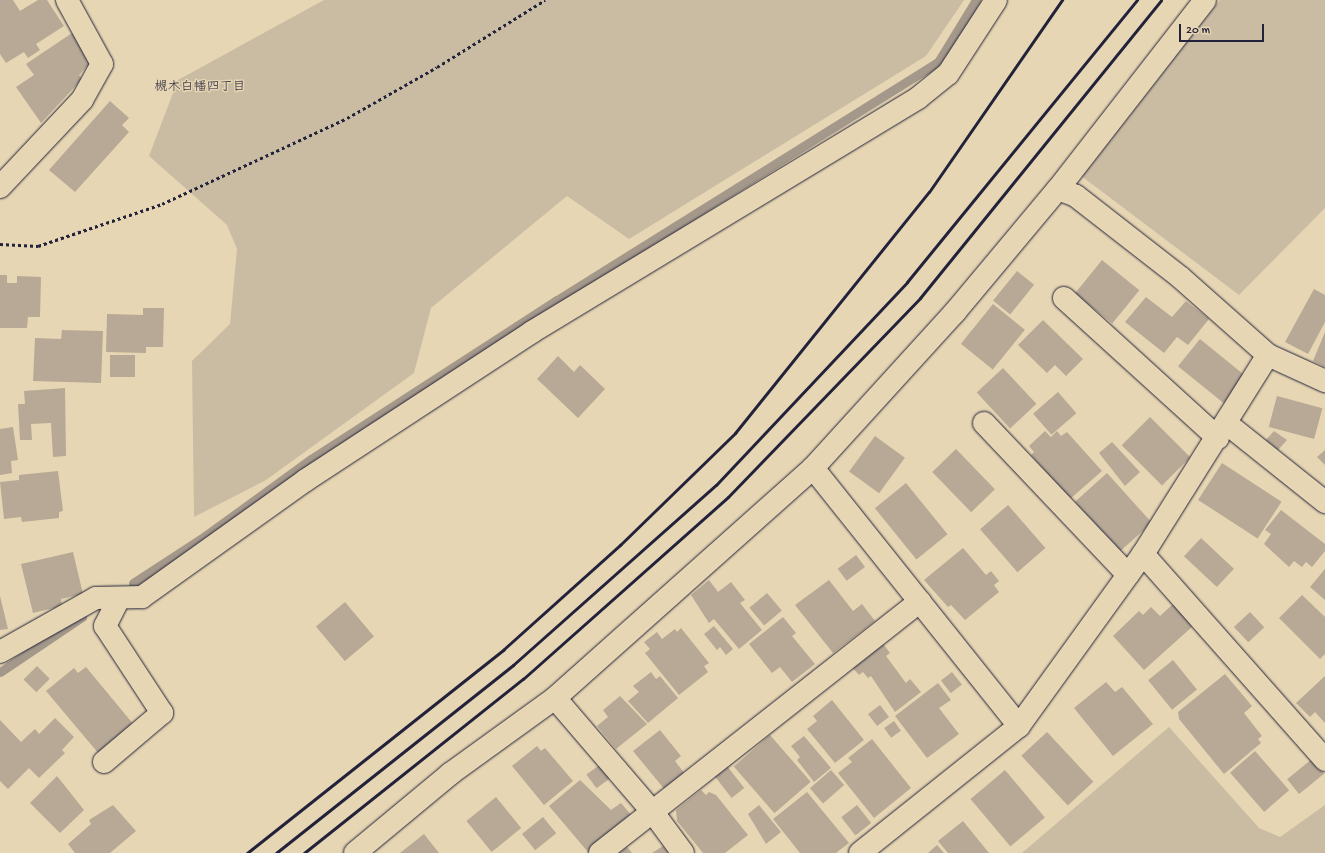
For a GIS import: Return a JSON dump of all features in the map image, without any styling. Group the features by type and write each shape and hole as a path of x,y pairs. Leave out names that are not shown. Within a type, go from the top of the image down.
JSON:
{"street":[{"path":"0,186 82,100 102,64 67,0"},
{"path":"0,652 96,598 142,597 306,480 526,337 918,98 948,74 996,0"},
{"path":"355,853 450,774 555,698 812,468 955,312 1058,188 1205,0"},
{"path":"1058,188 1076,196 1180,277 1268,356 1325,381"},
{"path":"1064,298 1222,430 1325,502"},
{"path":"860,853 1019,726 1059,676 1143,554 1268,356"},
{"path":"984,423 1128,575"},
{"path":"812,468 1019,726"},
{"path":"1143,554 1325,760"},
{"path":"104,762 162,713 105,626 119,598"},
{"path":"600,853 920,601"},
{"path":"555,698 652,811 683,853"}],"path":[{"path":"0,244 38,246 162,204 347,118 437,67 545,0"}],"shaded area":[{"path":"324,0 964,0 926,56 629,239 567,196 431,308 414,373 266,480 194,517 192,361 230,324 237,249 227,225 149,156 178,80"},
{"path":"1220,0 1325,0 1325,208 1239,295 1080,175"},
{"path":"1169,727 1259,828 1280,837 1325,805 1325,853 1022,853"}],"building":[{"path":"0,0 13,0 20,11 38,0 47,0 64,26 36,44 40,50 28,58 24,52 6,63 0,54"},
{"path":"72,33 92,61 79,75 82,79 41,123 16,87 34,75 26,64"},
{"path":"110,101 129,118 122,125 129,132 75,192 49,170"},
{"path":"1102,260 1139,290 1112,324 1075,293"},
{"path":"1017,271 1034,285 1010,314 993,301"},
{"path":"0,275 7,275 7,283 17,283 17,276 41,277 40,317 28,317 27,328 0,328"},
{"path":"1314,289 1325,295 1325,322 1308,354 1285,342"},
{"path":"1146,297 1172,317 1186,301 1209,319 1188,345 1177,337 1164,353 1125,322"},
{"path":"993,304 1025,330 993,369 961,344"},
{"path":"143,308 164,308 163,347 146,347 146,353 106,352 107,314 143,315"},
{"path":"1043,320 1083,359 1066,376 1055,365 1047,373 1018,345"},
{"path":"62,330 103,331 101,383 33,381 35,338 61,339"},
{"path":"1325,332 1325,367 1313,361"},
{"path":"1200,339 1246,376 1224,403 1178,366"},
{"path":"110,355 135,355 135,377 110,377"},
{"path":"558,356 574,372 580,365 605,389 578,418 537,379"},
{"path":"1003,368 1036,404 1010,428 977,393"},
{"path":"65,388 66,456 53,457 51,423 31,424 32,440 20,440 18,404 25,404 24,391"},
{"path":"1058,392 1076,413 1051,435 1033,414"},
{"path":"1277,396 1322,408 1314,439 1269,427"},
{"path":"1150,417 1190,457 1162,486 1122,445"},
{"path":"13,427 18,460 11,461 12,473 0,475 0,429"},
{"path":"1045,431 1051,437 1057,431 1061,436 1067,432 1102,471 1070,499 1031,455 1034,452 1029,446"},
{"path":"1274,431 1287,440 1278,450 1266,440"},
{"path":"875,436 905,458 879,493 849,472"},
{"path":"1112,442 1140,472 1125,486 1099,453"},
{"path":"956,449 995,489 971,512 932,472"},
{"path":"1325,450 1325,465 1317,457"},
{"path":"1222,463 1282,502 1258,539 1198,500"},
{"path":"58,471 63,511 59,512 59,518 22,522 21,517 4,519 0,482 19,480 19,475"},
{"path":"1107,473 1152,523 1120,552 1075,502"},
{"path":"906,483 948,534 916,559 875,508"},
{"path":"1008,505 1045,548 1017,572 980,529"},
{"path":"1281,510 1325,544 1325,551 1312,567 1306,562 1302,567 1294,561 1289,567 1264,544 1271,534 1265,530"},
{"path":"1201,538 1234,569 1217,587 1184,556"},
{"path":"963,548 986,575 991,571 999,581 994,585 999,592 965,620 951,605 948,607 924,580"},
{"path":"73,552 83,594 61,599 62,606 33,613 21,564"},
{"path":"856,555 865,567 847,581 838,569"},
{"path":"1325,569 1325,600 1310,587"},
{"path":"709,580 718,592 731,582 745,600 740,603 762,630 739,649 714,619 709,623 691,595"},
{"path":"829,580 853,611 862,604 875,621 833,653 795,605"},
{"path":"767,593 782,611 764,625 749,608"},
{"path":"1302,595 1325,617 1325,654 1320,659 1279,618"},
{"path":"0,596 8,629 0,630"},
{"path":"345,602 374,636 345,661 316,626"},
{"path":"1173,604 1193,626 1144,670 1113,636 1139,611 1143,615 1151,607 1160,616"},
{"path":"1250,612 1264,627 1248,642 1234,627"},
{"path":"783,617 796,633 792,636 815,664 792,682 780,667 772,673 749,644"},
{"path":"714,626 733,649 726,655 720,647 717,650 704,634"},
{"path":"681,628 709,663 704,666 708,672 679,695 645,653 650,649 644,642 657,632 662,639 675,629 677,632"},
{"path":"881,641 890,653 886,656 906,683 910,679 921,692 895,712 871,676 868,678 863,672 859,675 850,665"},
{"path":"1173,660 1197,690 1172,710 1148,680"},
{"path":"37,666 50,679 36,692 24,679"},
{"path":"86,667 134,725 99,754 46,691 74,668 78,673"},
{"path":"651,672 656,679 660,676 678,698 648,723 628,701 639,692 633,686"},
{"path":"952,672 962,685 951,693 941,681"},
{"path":"1225,674 1252,706 1244,713 1262,736 1258,739 1261,743 1224,774 1179,719 1178,712"},
{"path":"1325,676 1325,723 1315,712 1310,717 1296,703"},
{"path":"1106,682 1115,692 1122,687 1153,724 1113,756 1074,708"},
{"path":"938,683 951,700 939,708 959,734 927,758 895,716"},
{"path":"620,696 647,724 616,749 597,726 608,717 603,710"},
{"path":"832,700 864,740 835,763 807,729 817,721 813,716"},
{"path":"880,705 889,717 877,726 868,714"},
{"path":"55,718 74,737 62,750 65,753 39,778 29,768 8,789 0,781 0,720 21,742 35,729 39,734"},
{"path":"894,721 901,731 891,738 884,728"},
{"path":"660,730 681,756 675,761 685,774 665,790 633,751"},
{"path":"1047,732 1093,782 1068,806 1021,756"},
{"path":"770,735 811,782 774,813 734,766"},
{"path":"804,736 831,768 814,782 797,760 800,757 791,746"},
{"path":"872,739 911,788 874,818 838,773 852,762 848,758"},
{"path":"537,746 541,751 545,748 573,781 544,805 512,766"},
{"path":"1255,751 1289,790 1264,812 1230,773"},
{"path":"1312,759 1324,774 1299,794 1287,779"},
{"path":"601,764 611,778 596,788 586,775"},
{"path":"727,766 744,788 732,798 714,776"},
{"path":"831,770 844,785 823,803 810,788"},
{"path":"1005,770 1045,817 1010,846 971,799"},
{"path":"57,776 84,810 60,833 30,803"},
{"path":"580,780 611,810 621,803 632,816 588,852 549,806"},
{"path":"701,790 706,795 709,792 716,795 748,835 725,853 703,853 677,821 676,810"},
{"path":"807,792 849,843 836,853 800,853 773,819"},
{"path":"496,797 521,828 492,852 466,821"},
{"path":"113,805 136,831 110,853 75,853 68,844 91,824 89,820"},
{"path":"759,805 781,832 766,844 748,814"},
{"path":"857,805 871,823 855,835 841,817"},
{"path":"543,817 556,833 535,850 522,834"},
{"path":"963,821 989,853 948,853 938,841"},
{"path":"424,834 439,853 400,853"},
{"path":"937,845 944,853 928,853"},
{"path":"663,846 668,853 652,853"},
{"path":"627,847 632,853 619,853"}],"waterway":[{"path":"133,583 205,536 311,459 557,300 938,62 976,0"},
{"path":"0,672 82,617"}],"railway":[{"path":"247,853 504,649 620,545 735,433 929,192 1062,0"},
{"path":"276,853 513,665 716,485 907,282 1137,0"},
{"path":"304,853 523,679 728,497 920,298 1161,0"}],"district":[{"name":"槻木白幡四丁目","path":"200,88"}]}
